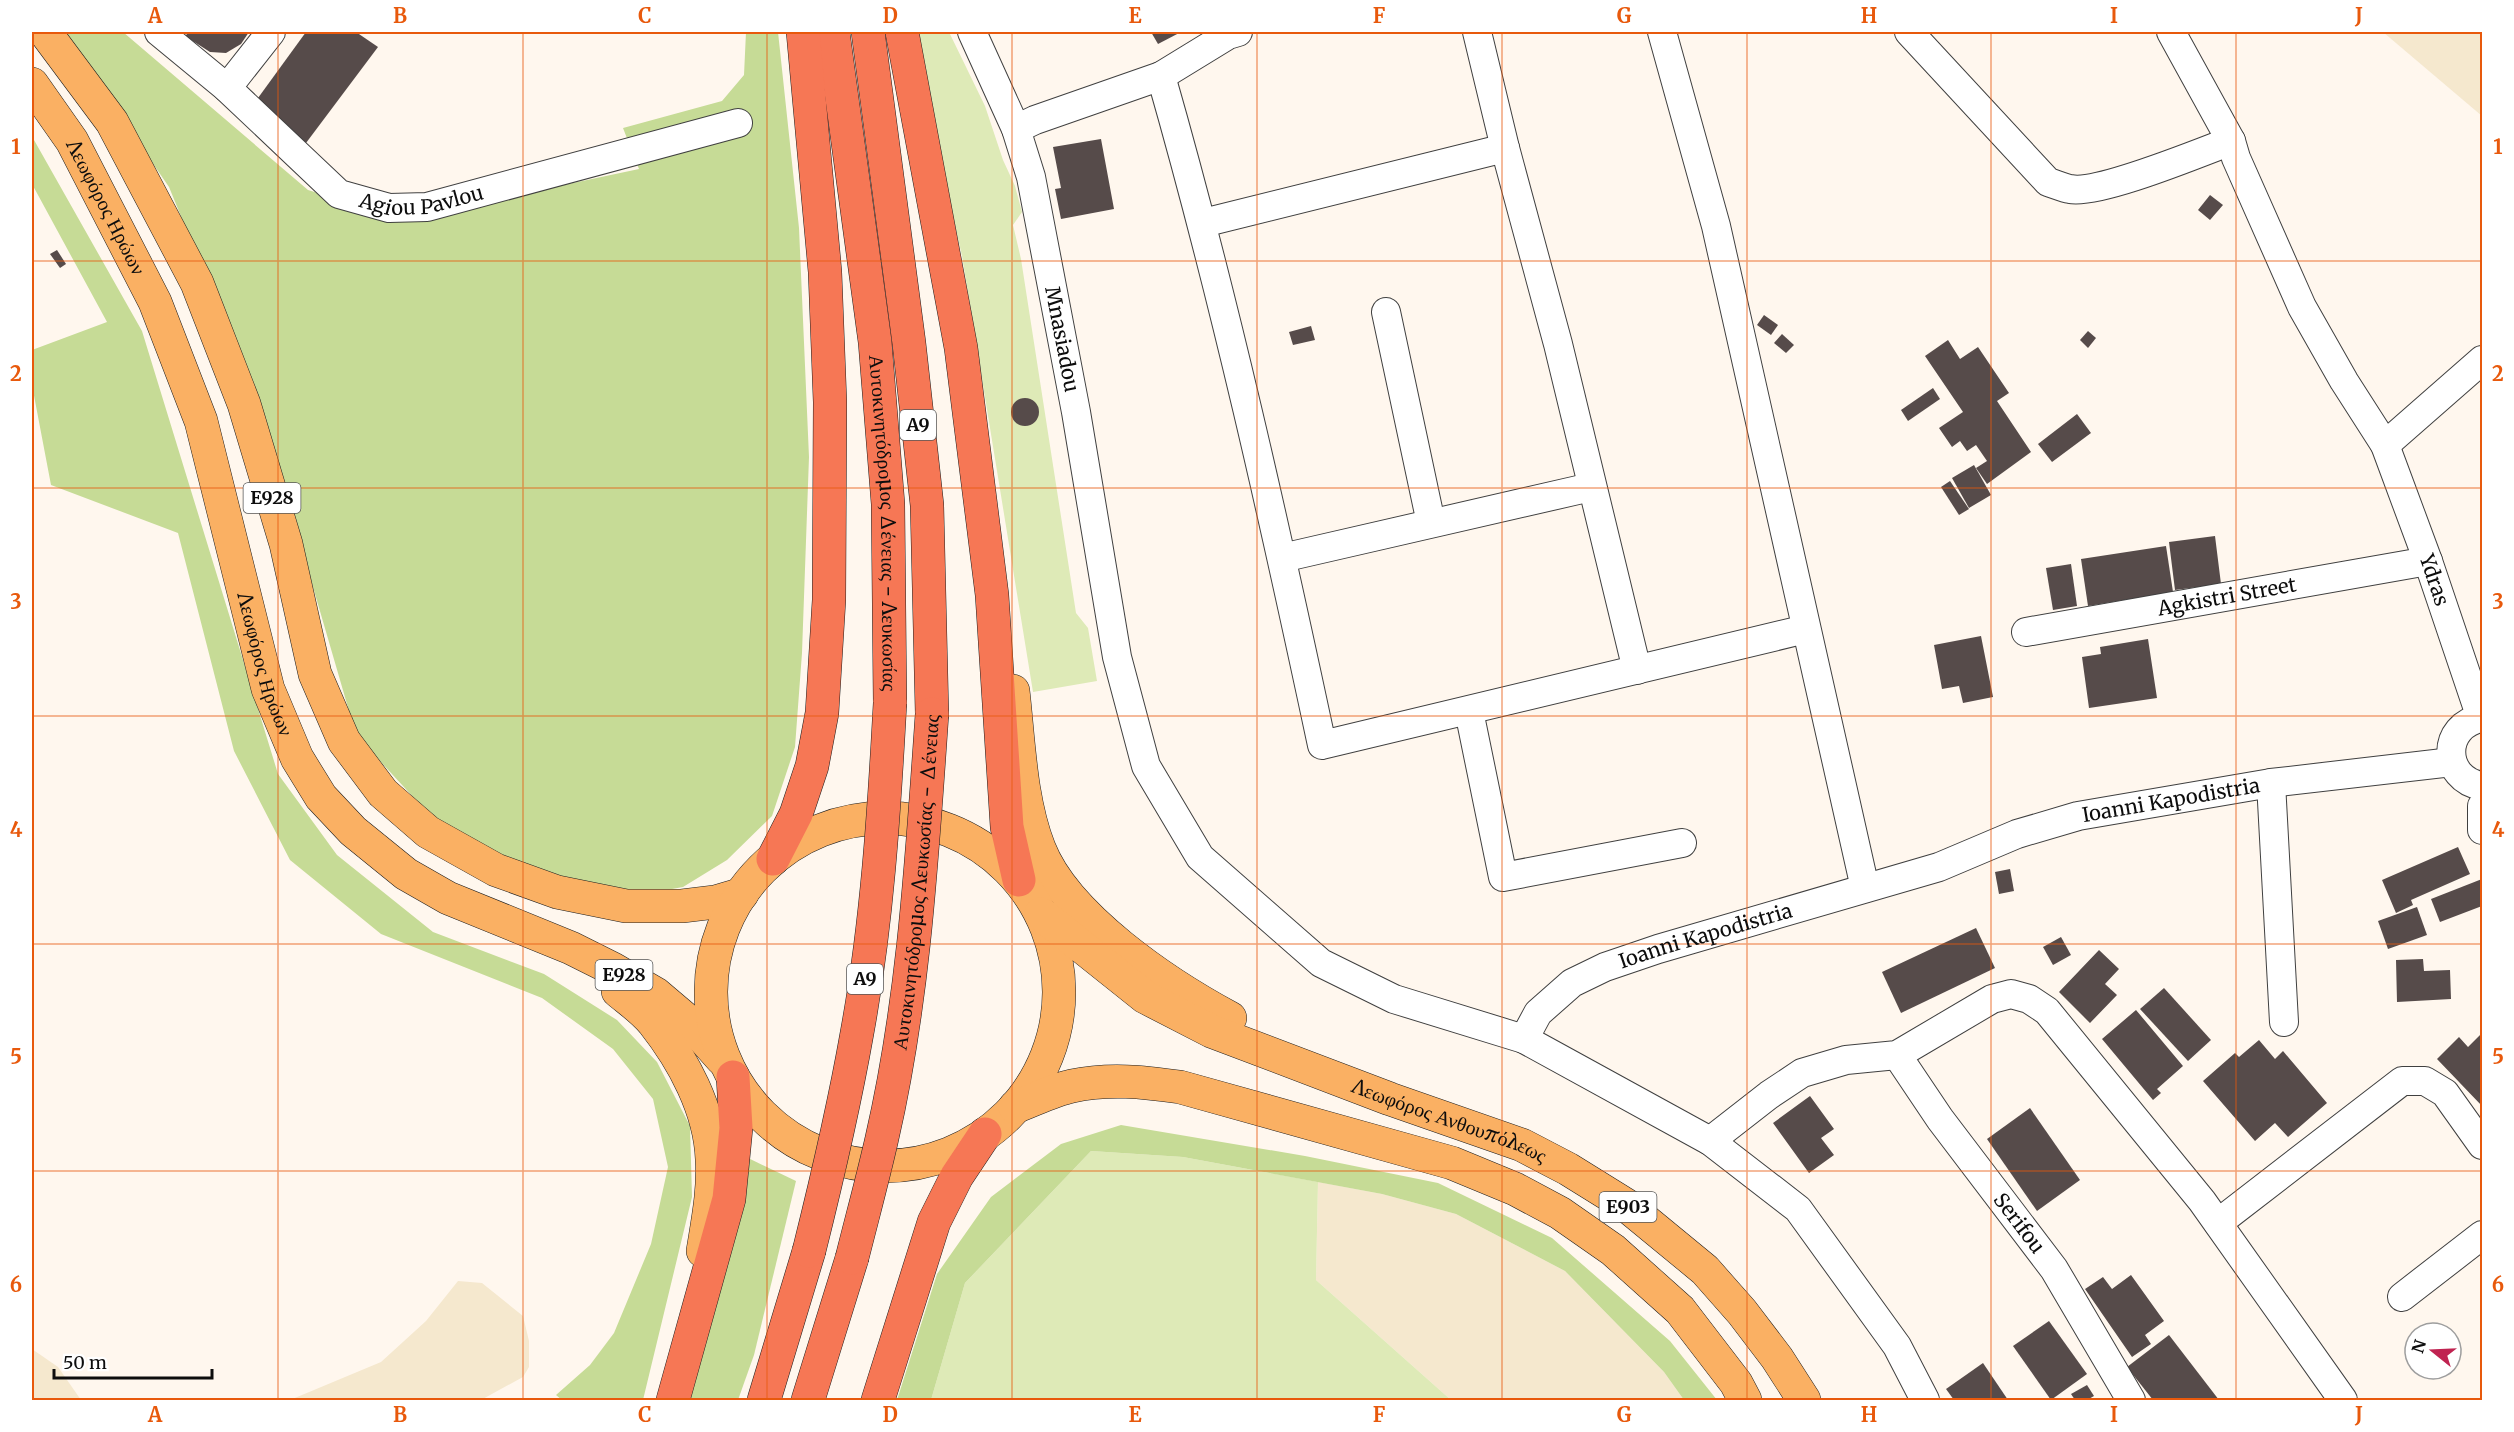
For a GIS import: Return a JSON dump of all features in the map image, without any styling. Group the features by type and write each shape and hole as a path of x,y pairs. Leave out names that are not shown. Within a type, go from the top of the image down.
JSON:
{"highway":[{"path":"772,859 796,814 812,766 822,713 829,600 830,402 825,272 803,32"},
{"name":"Αυτοκινητόδρομος Δένειας - Λευκωσίας","path":"764,1401 809,1251 836,1139 857,1031 876,901 890,703 888,504 875,342 833,32"},
{"name":"Αυτοκινητόδρομος Λευκωσίας - Δένειας","path":"808,1401 852,1258 883,1137 902,1029 917,919 932,714 927,505 884,138 868,32"},
{"path":"902,32 962,348 992,595 1007,826 1019,880"},
{"path":"673,1401 729,1199 736,1128 727,1068"},
{"path":"878,1401 934,1222 957,1176 985,1134"}],"main road":[{"name":"E928","path":"45,32 112,122 197,283 248,415 286,544 315,674 344,741 383,793 428,832 496,870 557,892 626,906 682,906 715,902 742,894"},
{"name":"Λεωφόρος Ηρώων","path":"32,84 72,141 159,313 201,422 268,689 297,758 321,797 353,831 406,874 448,898 571,948 614,969 656,994 689,1022 727,1068 754,1107 781,1131 813,1152 852,1163 903,1166 953,1152 985,1134 1015,1107"},
{"path":"992,595 1012,687 1024,794 1031,824 1040,850 1070,896 1094,923 1122,947 1204,1004 1298,1055 1390,1099"},
{"path":"727,1068 716,1032 712,984 721,937 742,894 772,859 805,837 842,823 880,817 910,820 942,828 990,852 1019,880 1041,914 1055,953 1059,994 1054,1035 1039,1073 1015,1107"},
{"name":"Λεωφόρος Ανθουπόλεως","path":"1041,914 1145,997 1211,1031 1390,1099 1522,1145 1568,1169 1626,1205 1705,1270 1743,1312 1778,1358 1804,1401"},
{"path":"507,923 610,983 652,1020 682,1064 695,1093 707,1123 712,1158 712,1193 688,1346"},
{"name":"Λεωφόρος Ανθουπόλεως","path":"1015,1107 1071,1086 1099,1082 1140,1081 1180,1087 1452,1163 1515,1189 1560,1213 1613,1250 1680,1310 1736,1383 1745,1401"}],"street":[{"name":"Agiou Pavlou","path":"159,32 227,88 339,194 389,208 428,207 738,123"},
{"path":"227,88 271,32"},
{"name":"Mnasiadou","path":"972,32 1016,129 1031,177 1076,412 1117,657 1146,766 1200,857 1321,963 1394,999 1524,1039"},
{"path":"1016,129 1161,76 1228,35 1238,32"},
{"path":"1477,32 1505,148 1553,323 1637,670"},
{"path":"1662,32 1716,226 1865,888"},
{"path":"1910,32 2048,182 2072,190 2106,184 2231,141"},
{"name":"Ydras","path":"2171,32 2231,141 2236,158 2302,307 2344,381 2385,445 2482,718"},
{"path":"1161,76 1203,222 1282,558 1322,745 1806,629"},
{"path":"1203,222 1505,148"},
{"path":"1386,312 1431,523"},
{"path":"2385,445 2482,360"},
{"path":"1282,558 1591,487"},
{"name":"Agkistri Street","path":"2026,632 2428,561"},
{"path":"1469,711 1503,877 1682,843"},
{"path":"2482,718 2469,722 2460,729 2451,751 2452,762 2464,780 2482,786"},
{"name":"Ioanni Kapodistria","path":"1524,1039 1538,1012 1572,983 1605,967 1658,949 1939,867 2017,834 2078,816 2271,783 2452,762"},
{"path":"2271,783 2284,1022"},
{"path":"2482,806 2482,830"},
{"path":"1710,1141 1768,1095 1802,1073 1846,1060 1897,1055 1992,999 2011,994 2029,999 2046,1011 2138,1120 2218,1223 2343,1401"},
{"path":"1524,1039 1710,1141 1798,1209 1897,1346 1925,1401"},
{"name":"Serifou","path":"1897,1055 1940,1119 2054,1269 2131,1401"},
{"path":"2218,1223 2402,1081 2425,1081 2445,1093 2482,1145"},
{"path":"2402,1297 2482,1235"}],"shaded area":[{"path":"2383,32 2482,32 2482,116"},
{"path":"1318,1182 1382,1194 1456,1214 1565,1271 1664,1372 1684,1400 1451,1400 1316,1280"},
{"path":"458,1281 482,1283 523,1316 529,1341 529,1367 523,1377 481,1400 290,1400 381,1362 426,1321"},
{"path":"32,1349 58,1367 81,1400 32,1400"}],"green space":[{"path":"57,32 123,32 308,190 402,219 639,169 623,128 722,101 744,75 746,32 778,32 799,228 809,457 802,653 795,747 772,816 727,860 683,887 634,896 536,872 450,837 356,735 265,422 169,187 92,75"},
{"path":"911,32 949,32 985,106 1003,160 1015,186 1022,212 1013,225 1021,259 1076,613 1088,628 1097,681 1033,692 962,256"},
{"path":"34,140 142,331 278,774 337,855 433,932 544,974 617,1020 657,1062 690,1126 692,1197 643,1400 562,1400 556,1395 590,1365 614,1333 651,1244 668,1167 653,1099 613,1049 542,998 381,934 290,860 234,751 178,533 51,485 32,385 32,350 107,322 32,184 32,143"},
{"path":"1121,1125 1305,1156 1438,1183 1552,1238 1670,1341 1717,1400 1684,1400 1664,1372 1565,1271 1456,1214 1382,1194 1183,1157 1091,1151 965,1283 931,1400 897,1400 937,1274 991,1197 1061,1144"},
{"path":"1091,1151 1183,1157 1318,1182 1316,1280 1451,1400 931,1400 965,1283"},
{"path":"746,1157 796,1181 754,1355 738,1400 685,1400"}],"building":[{"path":"189,32 249,32 241,44 226,53 210,52 185,36"},
{"path":"306,32 356,32 378,47 306,143 253,105"},
{"path":"1151,32 1181,32 1158,44"},
{"path":"1101,139 1114,209 1061,219 1055,189 1061,188 1053,147"},
{"path":"2210,195 2223,205 2210,220 2198,210"},
{"path":"57,250 66,264 60,268 50,254"},
{"path":"1764,315 1778,325 1771,335 1757,325"},
{"path":"1311,326 1315,340 1293,345 1289,332"},
{"path":"2088,331 2096,338 2088,348 2080,340"},
{"path":"1782,334 1794,345 1786,353 1774,343"},
{"path":"1948,340 1960,359 1978,347 2009,393 1997,401 2031,452 1987,484 1976,468 1987,461 1976,445 1967,451 1960,441 1952,447 1939,428 1963,412 1925,356"},
{"path":"1933,388 1940,399 1908,421 1901,410"},
{"path":"1025,398 1035,402 1039,412 1035,422 1025,426 1015,422 1011,412 1015,402"},
{"path":"2077,414 2091,433 2052,462 2038,444"},
{"path":"1974,465 1991,495 1969,508 1952,478"},
{"path":"1950,481 1969,509 1959,515 1941,487"},
{"path":"2215,536 2221,584 2175,590 2169,542"},
{"path":"2166,546 2173,592 2088,606 2081,559"},
{"path":"2071,564 2077,606 2053,610 2046,568"},
{"path":"1981,636 1993,697 1963,703 1959,686 1942,689 1934,645"},
{"path":"2148,639 2157,698 2089,708 2082,657 2101,654 2100,647"},
{"path":"2458,847 2470,874 2411,900 2413,905 2396,913 2382,880"},
{"path":"2010,869 2014,891 1999,894 1995,872"},
{"path":"2482,879 2482,906 2440,922 2431,899"},
{"path":"2417,907 2427,935 2388,949 2378,921"},
{"path":"1976,928 1995,968 1901,1013 1882,972"},
{"path":"2061,937 2071,955 2053,965 2043,947"},
{"path":"2099,950 2119,969 2105,984 2117,995 2090,1023 2059,992"},
{"path":"2423,959 2424,971 2450,970 2451,999 2397,1002 2396,960"},
{"path":"2164,988 2211,1040 2188,1061 2140,1009"},
{"path":"2136,1010 2183,1066 2157,1089 2161,1093 2153,1100 2102,1039"},
{"path":"2482,1033 2482,1106 2437,1059 2459,1037 2468,1047"},
{"path":"2259,1040 2275,1059 2283,1051 2327,1103 2288,1137 2275,1123 2255,1141 2203,1081 2235,1053 2239,1057"},
{"path":"1810,1096 1834,1129 1821,1138 1834,1155 1809,1173 1773,1123"},
{"path":"2030,1108 2080,1180 2037,1211 1987,1139"},
{"path":"2131,1275 2164,1321 2145,1335 2151,1344 2132,1357 2085,1289 2103,1277 2112,1289"},
{"path":"2049,1321 2087,1374 2051,1400 2013,1346"},
{"path":"2169,1335 2219,1400 2153,1400 2127,1367"},
{"path":"1983,1363 2008,1400 1954,1400 1946,1389"},
{"path":"2087,1385 2094,1396 2087,1400 2075,1400 2071,1394"}]}
